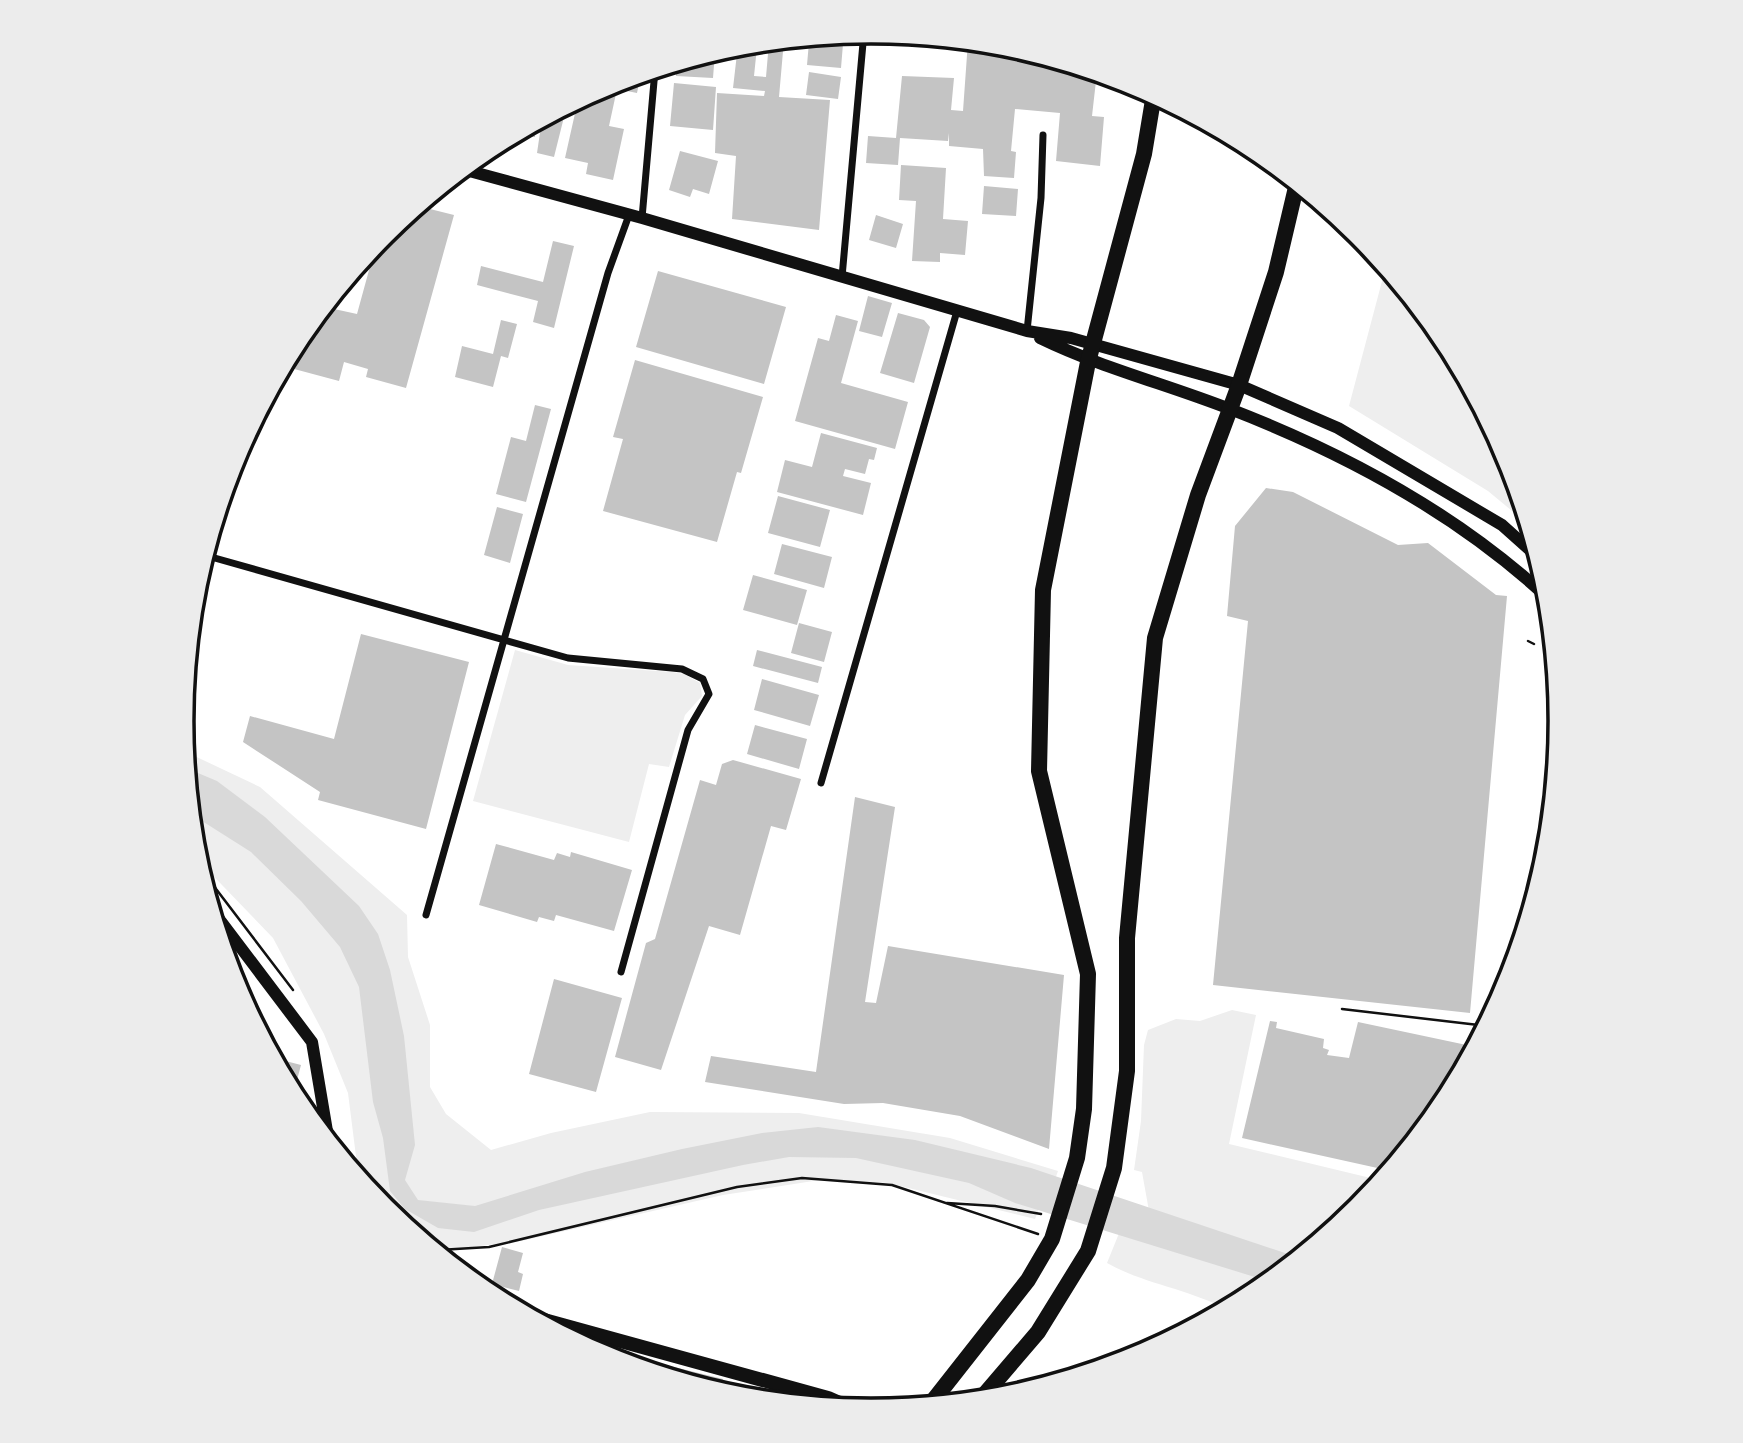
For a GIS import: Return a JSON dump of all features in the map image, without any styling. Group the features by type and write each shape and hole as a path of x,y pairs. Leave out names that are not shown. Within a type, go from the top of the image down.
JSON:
{"highway":[{"path":"938,1396 1028,1280 1052,1238 1075,1167 1084,1109 1088,974 1039,771 1043,590 1088,362 1144,154 1152,105"},
{"path":"990,1388 1038,1332 1088,1251 1114,1168 1127,1071 1127,938 1155,638 1198,495 1239,385 1276,272 1295,193"}],"main road":[{"path":"568,1327 828,1398"}],"street":[{"path":"842,277 863,44"},
{"path":"642,218 654,80"},
{"path":"1027,331 1041,198 1043,135"},
{"path":"475,173 642,218 1027,331 1093,344 1239,385 1338,428 1502,526 1526,547"},
{"path":"426,915 608,273 629,215"},
{"path":"821,783 957,311"},
{"path":"1027,331 1088,362 1230,409 1375,476 1485,544 1536,588"},
{"path":"214,558 568,657 682,668 697,673 708,687 707,699 693,717 688,730 621,972"},
{"path":"227,930 312,1042 326,1122"},
{"path":"599,1342 601,1336"}],"path":[{"path":"1528,641 1534,644"},
{"path":"1342,1009 1477,1025"},
{"path":"449,1251 489,1247 767,1181 802,1178 851,1179 892,1185 1052,1238"},
{"path":"942,1202 995,1206 1045,1215"}],"shaded area":[{"path":"1383,277 1435,345 1458,383 1498,462 1516,514 1488,491 1349,406"},
{"path":"515,650 568,665 684,674 700,683 702,696 685,715 669,767 649,764 629,842 473,801"},
{"path":"195,756 260,787 407,915 408,957 430,1025 430,1087 446,1114 491,1150 551,1133 650,1112 799,1113 950,1138 1058,1171 1052,1188 1046,1190 1035,1219 888,1183 826,1179 723,1195 521,1241 448,1250 392,1201 357,1162 348,1093 324,1034 273,938 212,874 200,810"},
{"path":"196,772 217,781 265,817 359,906 378,934 390,970 404,1036 415,1145 405,1180 418,1200 475,1206 585,1172 682,1149 762,1133 818,1127 915,1140 1031,1168 1289,1254 1258,1278 1015,1203 969,1183 856,1158 789,1157 539,1210 474,1232 438,1228 405,1209 390,1191 383,1138 373,1102 359,987 340,947 301,901 251,852 202,821"},
{"path":"1232,1010 1256,1015 1229,1144 1372,1178 1351,1201 1284,1259 1216,1304 1107,1263 1126,1216 1149,1211 1142,1172 1134,1170 1141,1121 1144,1045 1148,1030 1176,1019 1200,1021"}],"building":[{"path":"843,45 841,68 807,65 809,47"},
{"path":"783,50 779,97 830,100 819,230 732,219 736,156 715,153 717,93 764,96 765,91 733,88 737,58 756,54 754,76 766,77 768,52"},
{"path":"967,51 1047,67 1096,82 1092,116 1104,117 1100,166 1056,161 1060,113 1015,109 1011,151 1016,152 1014,178 984,176 983,149 949,146 949,133 948,141 900,138 898,165 866,163 868,136 896,138 902,76 954,78 951,110 963,111"},
{"path":"714,63 713,78 676,76 676,73"},
{"path":"809,72 841,77 838,99 806,95"},
{"path":"674,83 716,87 713,130 670,126"},
{"path":"639,86 637,93 625,91"},
{"path":"616,94 609,126 624,129 613,180 586,174 588,163 565,158 575,112"},
{"path":"564,119 554,157 537,153 540,131"},
{"path":"680,151 718,161 709,194 693,189 690,197 669,190"},
{"path":"901,165 946,168 943,219 968,221 965,255 940,253 940,262 912,261 916,201 899,200"},
{"path":"984,186 1018,189 1016,216 982,214"},
{"path":"429,209 454,215 406,388 366,377 368,369 344,362 339,381 294,369 334,309 357,314 370,266 392,242"},
{"path":"876,215 903,224 896,248 869,240"},
{"path":"553,241 574,246 554,328 533,322 538,301 477,285 481,266 543,282"},
{"path":"658,271 786,307 764,384 636,347"},
{"path":"868,296 892,303 882,337 859,331"},
{"path":"898,313 924,320 930,327 914,383 880,373"},
{"path":"836,315 858,321 841,383 908,402 895,449 795,421 818,338 829,341"},
{"path":"501,320 517,324 508,358 501,356 493,387 455,377 462,346 493,354"},
{"path":"635,360 763,397 741,473 737,472 717,542 603,511 623,439 613,437"},
{"path":"535,405 551,409 526,502 496,494 511,437 526,441"},
{"path":"821,433 877,448 874,460 869,459 865,474 845,469 843,476 871,483 863,515 777,492 785,460 812,467"},
{"path":"1266,488 1293,492 1398,545 1428,543 1496,595 1507,596 1470,1013 1213,985 1248,621 1227,616 1235,526"},
{"path":"778,496 830,510 820,547 768,533"},
{"path":"497,507 523,514 510,563 484,555"},
{"path":"782,544 832,557 824,588 774,574"},
{"path":"753,575 807,590 797,625 743,610"},
{"path":"799,623 832,632 824,662 791,653"},
{"path":"361,634 469,662 426,829 318,800 320,792 243,742 250,716 334,739"},
{"path":"757,650 822,667 818,683 753,666"},
{"path":"762,679 819,695 810,726 754,710"},
{"path":"755,725 807,739 799,769 747,754"},
{"path":"733,760 801,779 786,830 771,826 740,935 709,926 661,1070 615,1057 646,943 655,939 700,780 716,785 722,764"},
{"path":"855,797 895,807 865,1002 876,1003 888,946 1064,975 1049,1149 960,1116 883,1103 844,1104 705,1082 711,1056 816,1072"},
{"path":"496,844 554,860 557,853 570,857 571,852 632,870 614,931 556,915 554,921 539,917 537,922 479,905"},
{"path":"554,979 622,998 596,1092 529,1074"},
{"path":"1270,1021 1277,1022 1276,1028 1324,1039 1323,1048 1329,1050 1327,1055 1349,1058 1358,1022 1466,1045 1435,1098 1380,1169 1242,1138"},
{"path":"286,1061 301,1065 297,1080"},
{"path":"502,1247 523,1253 518,1272 523,1274 519,1291 492,1283"},
{"path":"646,1360 723,1379 722,1382 696,1376"}]}
